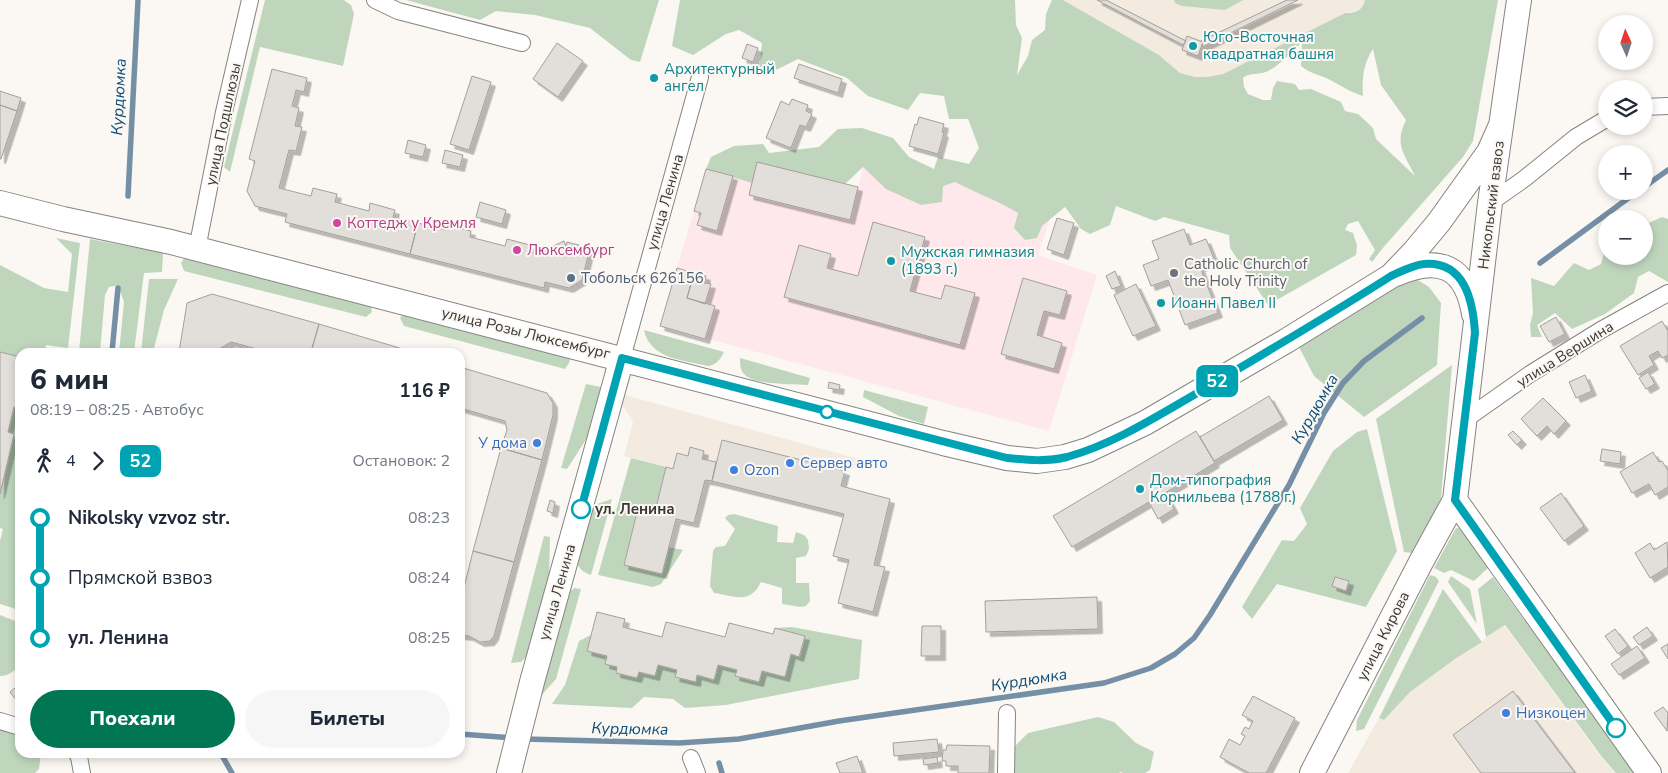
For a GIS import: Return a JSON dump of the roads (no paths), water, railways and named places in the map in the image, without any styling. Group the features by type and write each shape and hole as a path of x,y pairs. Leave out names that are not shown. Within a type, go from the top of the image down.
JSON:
{"main road":[{"name":"Никольский взвоз","path":"1455,500 1490,203 1519,0"},
{"name":"улица Розы Люксембург","path":"1,203 63,219 197,248 952,445 1007,458 1037,461 1065,457 1088,450 1145,423 1286,341 1391,276 1414,252 1457,198 1488,152 1500,125"},
{"path":"1391,276 1423,264 1436,264 1454,273 1461,280 1472,302 1475,333"},
{"name":"улица Ленина","path":"509,770 622,358"},
{"path":"1455,500 1649,773"},
{"name":"улица Кирова","path":"1312,773 1455,500"}],"street":[{"name":"улица Подшлюзы","path":"197,248 224,112 250,0"},
{"path":"375,0 398,11 522,44"},
{"name":"улица Ленина","path":"622,358 700,77"},
{"path":"1653,107 1668,106"},
{"path":"1490,203 1524,179 1576,137 1598,124"},
{"name":"улица Вершина","path":"1466,419 1530,374 1601,330 1668,293"},
{"path":"1006,773 1007,713"},
{"path":"0,720 15,725"},
{"path":"79,758 82,773"}],"waterway":[{"name":"Курдюмка","path":"128,196 138,0"},
{"name":"Курдюмка","path":"1653,181 1668,170"},
{"name":"Курдюмка","path":"1540,263 1626,200"},
{"name":"Курдюмка","path":"112,348 118,288"},
{"name":"Курдюмка","path":"524,739 679,743 739,739 839,721 1104,683 1151,668 1175,654 1194,638 1210,615 1289,485 1324,413 1343,383 1364,361 1422,318"},
{"name":"Курдюмка","path":"465,734 512,738"},
{"path":"223,758 232,773"},
{"path":"719,763 722,773"}],"place":[{"name":"Юго-Восточная квадратная башня","path":"1193,46"},
{"name":"Архитектурный ангел","path":"654,78"},
{"name":"Коттедж у Кремля","path":"337,223"},
{"name":"Люксембург","path":"517,250"},
{"name":"Мужская гимназия (1893 г.)","path":"891,261"},
{"name":"Catholic Church of the Holy Trinity","path":"1174,273"},
{"name":"Тобольск 626156","path":"571,278"},
{"name":"Иоанн Павел II","path":"1161,303"},
{"name":"У дома","path":"537,443"},
{"name":"Сервер авто","path":"790,463"},
{"name":"Ozon","path":"734,470"},
{"name":"Дом-типография Корнильева (1788 г.)","path":"1140,489"},
{"name":"ул. Ленина","path":"581,509"},
{"name":"Низкоцен","path":"1506,713"}]}
